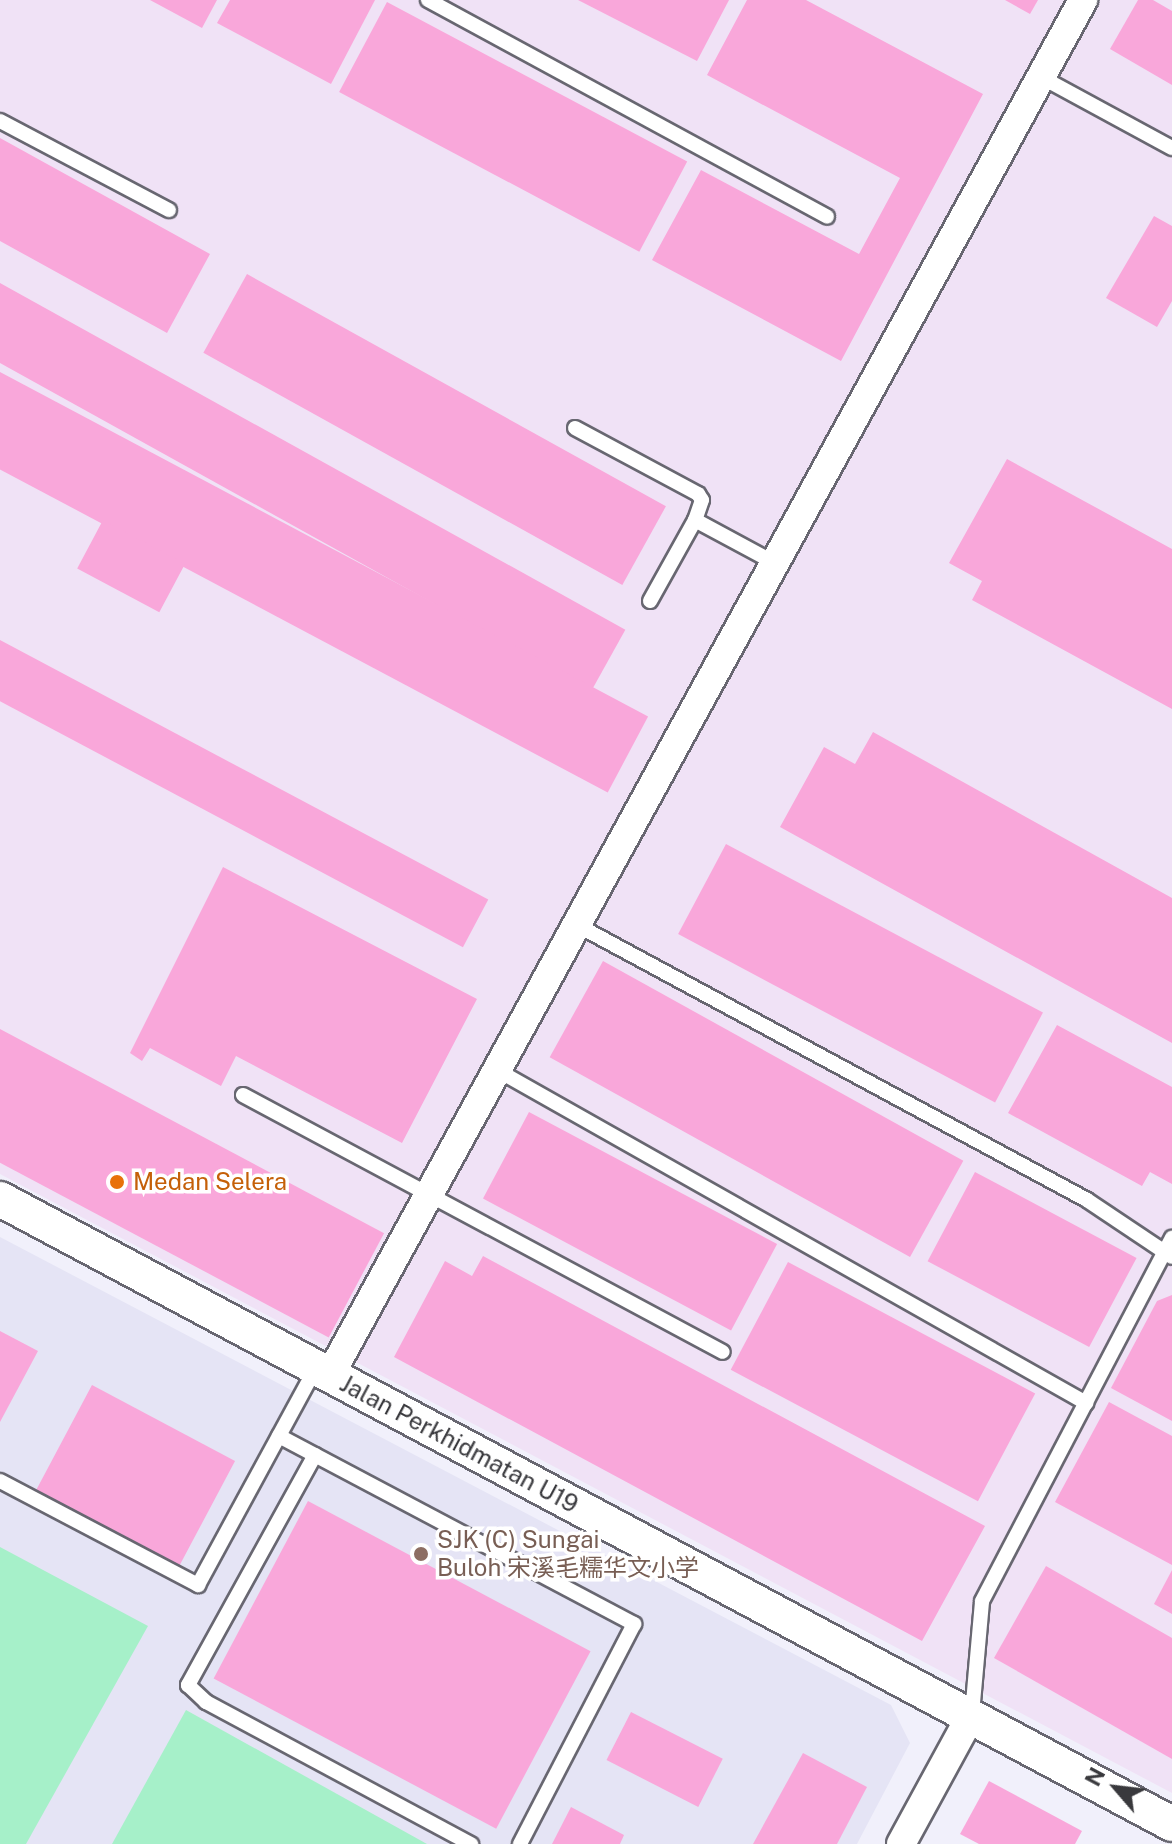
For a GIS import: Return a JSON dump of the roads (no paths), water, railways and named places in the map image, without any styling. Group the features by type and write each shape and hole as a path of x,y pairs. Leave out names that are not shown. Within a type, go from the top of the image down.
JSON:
{"street":[{"path":"323,1372 429,1193 1083,0"},
{"name":"Jalan Perkhidmatan U19","path":"0,1199 972,1714 1172,1824"},
{"path":"901,1844 972,1714"}],"lane":[{"path":"428,0 827,217"},
{"path":"1041,77 1172,148"},
{"path":"0,121 169,210"},
{"path":"575,428 698,494 702,500 695,520 650,601"},
{"path":"695,520 775,563"},
{"path":"577,925 1087,1200 1168,1255"},
{"path":"497,1070 1086,1403"},
{"path":"243,1095 723,1352"},
{"path":"972,1714 982,1601 1168,1255 1172,1238"},
{"path":"0,1481 198,1585 279,1436 323,1372"},
{"path":"279,1436 634,1624 520,1844"},
{"path":"315,1455 188,1685 206,1702 471,1844"}],"place":[{"name":"Medan Selera","path":"117,1182"},
{"name":"SJK (C) Sungai Buloh 宋溪毛糯华文小学","path":"421,1554"}]}
